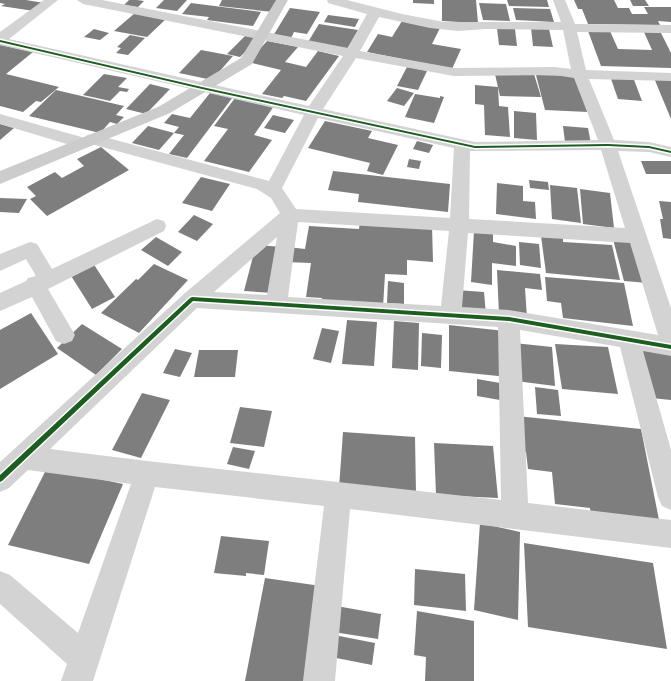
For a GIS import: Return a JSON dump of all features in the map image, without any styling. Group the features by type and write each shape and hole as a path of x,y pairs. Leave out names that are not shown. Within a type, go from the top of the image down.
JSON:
{"street":[{"path":"0,40 52,0"},
{"path":"83,0 431,70 538,71 671,77"},
{"path":"0,178 164,110 247,61 282,0"},
{"path":"333,0 375,12 433,25 472,27 486,24 671,29"},
{"path":"559,0 569,27 580,74 608,145 671,341"},
{"path":"272,189 313,112 352,53 375,12"},
{"path":"0,40 202,88 462,145 474,147 608,145 649,147 671,152"},
{"path":"0,119 272,189 283,200 290,215 276,304"},
{"path":"451,316 459,225 462,145"},
{"path":"0,478 192,299 290,215 637,236"},
{"path":"0,303 41,281 157,226"},
{"path":"0,263 30,249 41,281 64,335"},
{"path":"192,299 510,320 671,347"},
{"path":"510,320 515,514"},
{"path":"629,340 671,497"},
{"path":"23,457 147,474 515,514 671,534"},
{"path":"0,586 81,670 147,474"},
{"path":"320,681 338,494"}],"building":[{"path":"0,0 26,0 44,3 34,11 1,6 5,4 0,3"},
{"path":"129,0 144,1 138,7 123,6"},
{"path":"164,0 187,0 177,11 156,8"},
{"path":"222,0 280,0 273,12 219,6"},
{"path":"413,0 434,0 434,4 413,3"},
{"path":"442,0 476,0 478,23 442,21"},
{"path":"507,0 547,0 549,7 509,6"},
{"path":"574,0 614,0 618,8 629,8 632,14 648,14 644,7 671,7 671,22 658,21 660,25 588,24 582,9 578,9"},
{"path":"630,0 645,0 649,6 633,6"},
{"path":"191,3 261,12 253,26 207,20 209,17 182,14"},
{"path":"479,3 506,4 510,21 483,20"},
{"path":"290,8 320,12 307,34 294,32 291,38 273,36"},
{"path":"513,8 550,9 554,22 516,20"},
{"path":"135,13 166,19 147,37 114,31"},
{"path":"328,15 359,19 355,27 324,22"},
{"path":"402,21 440,28 432,44 461,49 452,69 367,52 378,34 392,37"},
{"path":"319,24 358,30 347,49 308,42"},
{"path":"497,28 515,29 517,46 499,45"},
{"path":"531,28 549,29 553,47 533,46"},
{"path":"94,29 109,33 100,40 84,37"},
{"path":"588,31 610,31 618,49 652,50 644,32 661,33 671,53 671,68 601,66"},
{"path":"130,35 145,38 128,55 116,53 121,48 117,47"},
{"path":"246,35 259,38 240,57 227,54"},
{"path":"267,41 298,47 285,62 306,67 318,51 339,56 306,101 284,96 282,98 262,94 281,70 248,62"},
{"path":"0,45 33,52 6,74 59,87 41,102 36,101 23,112 0,106"},
{"path":"201,50 233,56 212,80 179,73"},
{"path":"407,67 427,71 418,90 397,86"},
{"path":"104,74 127,78 118,87 129,89 127,92 120,91 110,101 83,95"},
{"path":"495,74 534,74 541,97 500,96"},
{"path":"536,75 577,76 588,112 545,110"},
{"path":"610,76 633,77 642,101 618,99"},
{"path":"654,78 671,79 671,119"},
{"path":"150,84 170,89 146,114 126,109"},
{"path":"475,85 498,87 499,106 508,107 510,137 485,135 484,105 475,104"},
{"path":"397,88 414,93 404,106 387,101"},
{"path":"56,90 124,106 116,115 124,117 117,124 110,122 100,133 29,116"},
{"path":"210,93 233,97 187,158 169,154 184,135 174,133 179,127 164,123 172,114 190,118"},
{"path":"415,94 440,98 440,96 444,97 434,123 405,117"},
{"path":"235,98 274,106 254,135 272,140 249,172 204,161 228,129 214,126"},
{"path":"514,111 536,113 537,140 514,138"},
{"path":"273,115 294,120 285,133 264,128"},
{"path":"325,121 372,131 368,138 398,145 383,175 367,171 370,163 308,148"},
{"path":"0,124 14,128 0,140"},
{"path":"148,126 174,133 159,150 132,143"},
{"path":"563,126 588,128 591,144 565,142"},
{"path":"417,141 433,145 429,153 413,149"},
{"path":"101,147 129,170 47,216 30,199 36,196 27,187 55,172 62,178 84,166 77,159"},
{"path":"409,159 421,161 419,169 407,167"},
{"path":"641,161 671,161 671,174 646,174"},
{"path":"333,171 450,184 448,212 358,202 359,194 328,190"},
{"path":"201,177 230,184 212,211 182,203"},
{"path":"529,180 548,182 549,190 530,188"},
{"path":"497,183 523,186 523,201 535,202 536,219 496,214"},
{"path":"550,185 577,188 581,223 552,219"},
{"path":"580,189 610,193 614,228 583,224"},
{"path":"0,198 27,199 19,213 0,212"},
{"path":"659,201 671,202 671,239 663,238 660,219 663,219"},
{"path":"194,215 213,224 197,241 178,232"},
{"path":"360,221 432,225 433,262 407,260 407,275 385,274 383,307 322,303 322,298 306,297 311,263 285,262 288,247 305,249 309,226 359,229"},
{"path":"474,231 493,233 493,242 516,246 516,266 492,263 492,285 471,282"},
{"path":"541,236 563,238 563,242 612,245 620,280 546,273"},
{"path":"156,237 182,252 168,266 141,250"},
{"path":"613,239 636,241 648,283 624,281"},
{"path":"519,242 539,244 541,268 520,265"},
{"path":"256,245 283,247 273,293 244,291"},
{"path":"91,260 115,297 92,309 68,271"},
{"path":"154,264 188,280 139,333 101,313 136,279 138,280"},
{"path":"497,270 540,274 542,290 525,288 527,318 499,315"},
{"path":"545,277 624,283 633,326 563,318 561,303 547,301"},
{"path":"388,281 404,283 404,304 387,303"},
{"path":"456,290 484,292 486,315 458,313"},
{"path":"31,313 58,354 0,389 0,330"},
{"path":"347,320 377,322 374,366 342,364"},
{"path":"394,321 419,323 418,370 392,368"},
{"path":"82,324 122,349 96,375 57,348"},
{"path":"449,325 505,331 508,377 449,371"},
{"path":"322,328 339,331 331,363 313,359"},
{"path":"422,333 442,335 441,368 421,366"},
{"path":"514,343 552,347 555,386 516,381"},
{"path":"555,344 608,347 618,394 562,389"},
{"path":"638,348 671,351 671,400 651,398"},
{"path":"175,349 192,353 180,377 163,373"},
{"path":"199,350 238,350 235,377 194,377"},
{"path":"477,379 500,383 500,400 477,396"},
{"path":"535,387 558,390 561,416 537,414"},
{"path":"142,393 170,400 141,458 112,450"},
{"path":"240,407 272,411 264,447 230,443"},
{"path":"517,416 641,429 660,525 591,517 590,508 555,504 552,472 528,469 526,452 519,451"},
{"path":"343,432 415,437 416,493 339,488"},
{"path":"434,443 493,446 498,498 436,495"},
{"path":"233,447 255,451 249,469 227,464"},
{"path":"47,468 123,484 89,564 8,545"},
{"path":"480,523 520,532 518,620 474,610"},
{"path":"221,536 269,541 264,575 246,573 246,576 214,573"},
{"path":"524,543 653,563 667,649 528,627"},
{"path":"415,569 465,574 466,611 414,605"},
{"path":"265,578 328,587 316,681 245,681"},
{"path":"331,605 381,614 378,639 327,631"},
{"path":"417,611 474,621 474,681 425,681 426,657 414,655"},
{"path":"329,634 375,643 372,665 326,656"}],"cycle path":[{"path":"0,41 202,88 475,147 608,145 649,147 671,152"},
{"path":"0,479 192,299 509,319 671,347"}]}
